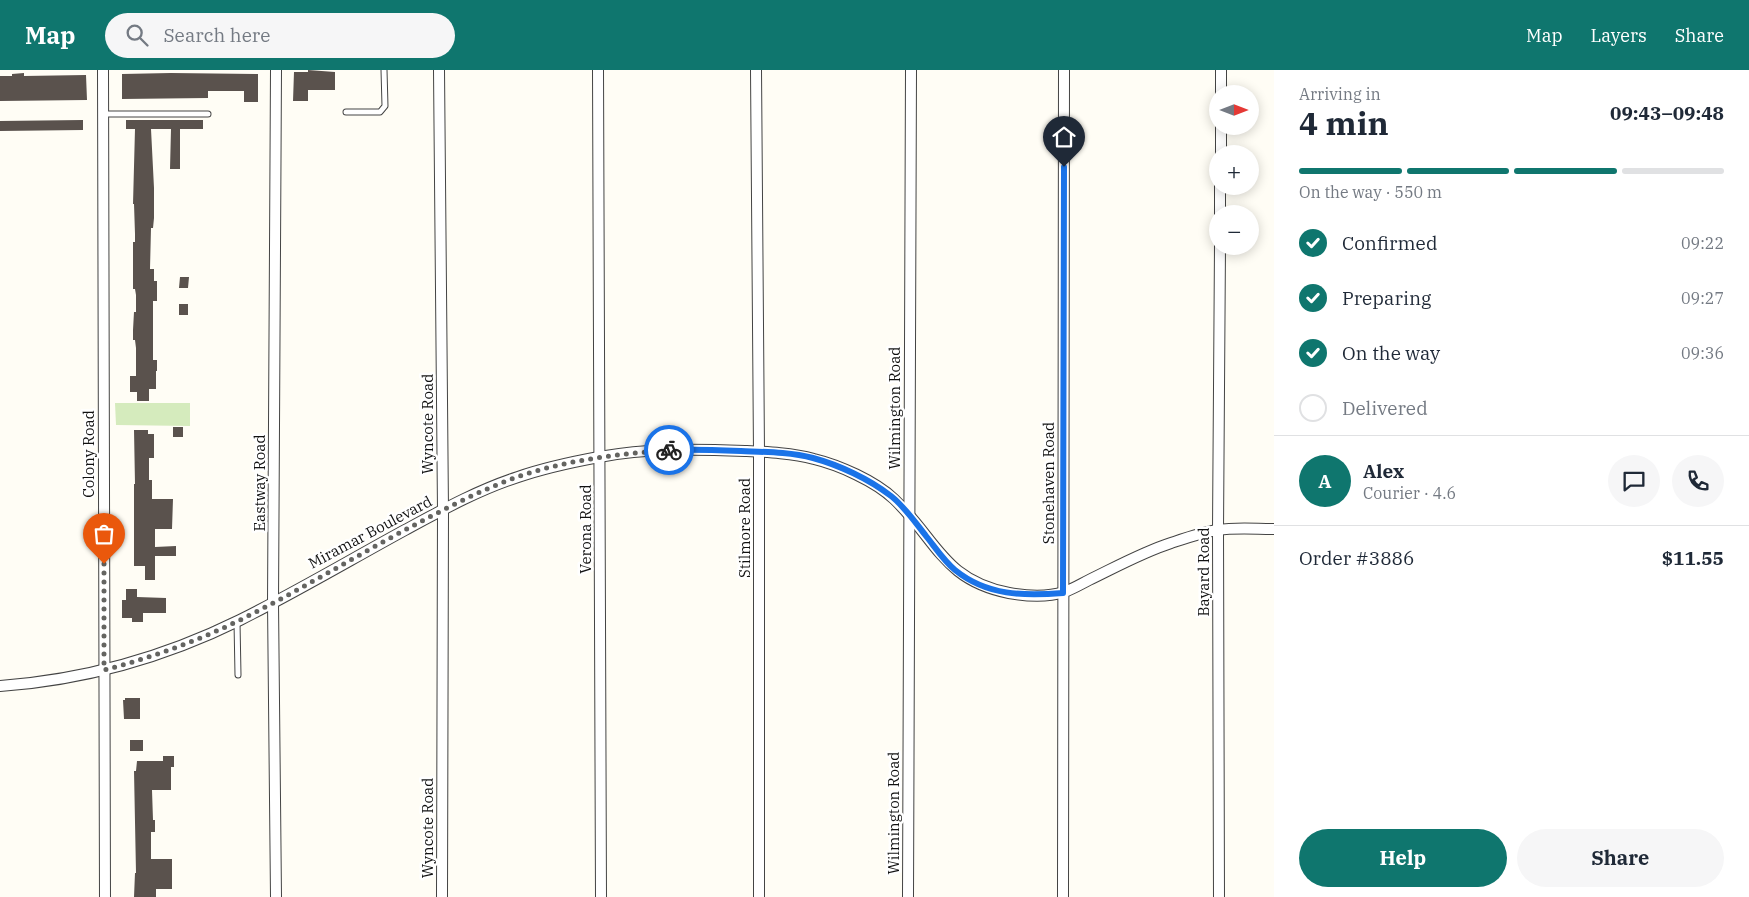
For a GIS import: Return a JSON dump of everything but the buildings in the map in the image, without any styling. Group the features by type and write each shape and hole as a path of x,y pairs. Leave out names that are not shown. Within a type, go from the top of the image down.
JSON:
{"street":[{"name":"Colony Road","path":"103,70 105,897"},
{"name":"Eastway Road","path":"276,70 273,603 276,897"},
{"name":"Wyncote Road","path":"439,70 443,510 442,897"},
{"name":"Verona Road","path":"598,70 601,897"},
{"name":"Stilmore Road","path":"756,70 759,452 759,897"},
{"name":"Wilmington Road","path":"908,897 911,70"},
{"name":"Stonehaven Road","path":"1063,897 1064,70"},
{"path":"1221,70 1221,85"},
{"name":"Bayard Road","path":"1219,897 1218,530 1220,255"},
{"name":"Miramar Boulevard","path":"0,686 52,680 104,670 146,659 173,649 273,603 443,510 478,493 518,477 600,457 671,449 759,452 812,458 856,475 891,496 954,569 967,579 990,589 1012,594 1032,596 1063,593 1170,543 1218,530 1274,528"}],"lane":[{"path":"346,112 380,112 384,110 384,70"},
{"path":"103,114 208,114"},
{"path":"237,621 238,675"}],"green space":[{"path":"115,403 190,403 190,426 116,425"}],"way so far":[{"path":"104,564 104,670 146,659 237,621 443,510 518,477 600,457 633,452 669,450"}],"route":[{"path":"669,450 715,450 791,454 833,465 856,475 891,496 954,569 967,579 990,589 1012,594 1032,596 1063,593 1064,167"}]}
